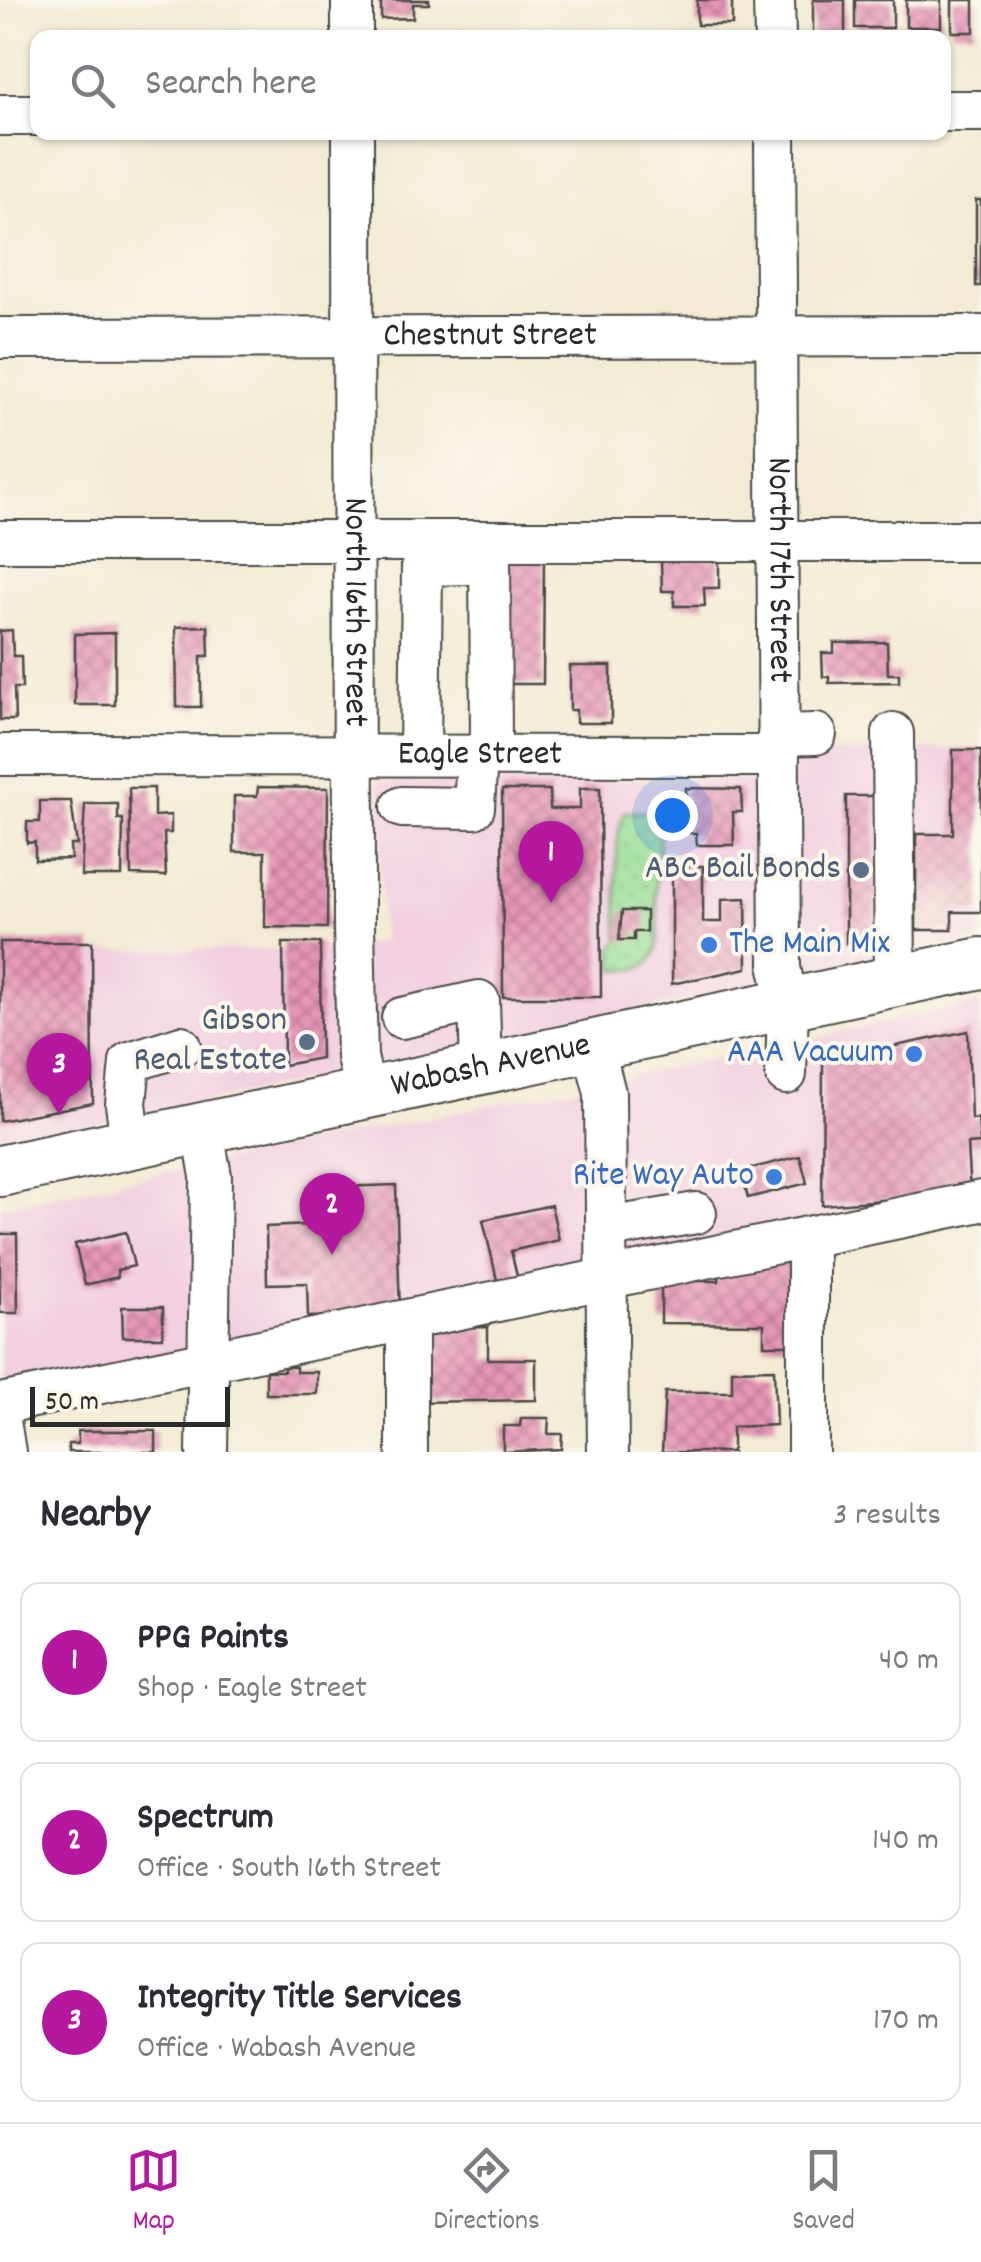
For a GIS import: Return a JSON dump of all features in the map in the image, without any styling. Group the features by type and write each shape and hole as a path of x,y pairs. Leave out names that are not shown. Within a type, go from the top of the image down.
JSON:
{"main road":[{"name":"Wabash Avenue","path":"0,1171 981,963"}],"street":[{"path":"352,0 352,30"},
{"path":"774,0 775,30"},
{"path":"951,111 981,111"},
{"path":"0,116 30,115"},
{"name":"North 16th Street","path":"353,140 353,754 357,1056 365,1092"},
{"name":"North 17th Street","path":"775,140 778,541 791,741 780,968 788,1004 786,1074"},
{"name":"Chestnut Street","path":"0,338 981,336"},
{"path":"0,541 353,543 490,553 778,541 981,541"},
{"path":"420,754 422,565 490,553"},
{"path":"402,806 474,808 484,754 490,553"},
{"path":"893,733 895,981"},
{"name":"Eagle Street","path":"0,756 484,754 791,741"},
{"path":"402,1018 478,1002 481,1068"},
{"path":"132,1142 126,1104 130,1062 181,1046"},
{"path":"593,1046 605,1093 608,1452"},
{"path":"202,1126 210,1176 205,1359 207,1452"},
{"path":"0,1404 981,1201"},
{"path":"608,1228 696,1214"},
{"path":"808,1237 808,1452"},
{"path":"407,1322 407,1452"},
{"path":"0,1421 6,1452"}],"shaded area":[{"path":"981,748 981,938 0,1145 0,951 336,949 382,942 378,782 792,779 794,755"},
{"path":"981,1003 981,1182 0,1397 0,1207"}],"green space":[{"path":"626,812 645,812 658,823 658,944 647,965 614,969 613,948 619,940 618,835"}],"building":[{"path":"381,0 429,0 429,4 413,4 413,18 381,19"},
{"path":"697,0 732,0 732,25 697,25"},
{"path":"813,0 845,0 845,30 813,30"},
{"path":"855,0 893,0 893,28 855,28"},
{"path":"906,0 941,0 941,27 906,27"},
{"path":"952,0 974,0 974,32 952,32"},
{"path":"976,200 981,200 981,286 976,286"},
{"path":"496,558 544,559 543,684 495,684"},
{"path":"719,559 719,588 704,588 705,606 674,606 674,591 662,591 661,561"},
{"path":"208,626 209,656 201,656 201,707 177,707 176,627"},
{"path":"12,630 13,656 21,656 22,688 14,688 15,720 0,720 0,631"},
{"path":"115,633 115,705 75,705 75,634"},
{"path":"887,642 888,674 899,674 899,682 829,683 829,677 823,677 822,653 834,653 834,643"},
{"path":"570,666 611,666 611,723 576,723 576,710 570,710"},
{"path":"953,750 981,750 981,912 952,912 952,930 916,930 916,834 953,834"},
{"path":"258,787 328,788 327,928 265,927 265,852 234,852 234,796 257,796"},
{"path":"129,788 154,788 154,816 171,815 171,833 164,833 166,876 131,875"},
{"path":"580,788 600,788 601,997 503,997 502,790 550,790 550,809 580,809"},
{"path":"686,788 741,789 742,812 733,812 734,845 697,845 696,833 686,833"},
{"name":"ABC Bail Bonds","path":"846,796 876,796 876,943 846,943"},
{"path":"40,801 71,801 77,845 70,845 71,859 35,860 35,842 27,843 27,822 40,822"},
{"path":"85,804 118,804 118,819 123,819 122,876 81,876"},
{"name":"The Main Mix","path":"672,866 703,866 703,922 722,922 722,899 746,898 747,968 672,984"},
{"path":"622,911 646,911 646,932 634,932 634,940 619,940"},
{"path":"0,942 92,942 93,1103 0,1121"},
{"path":"283,943 320,943 321,1058 284,1065"},
{"path":"968,1031 971,1119 978,1118 980,1143 967,1144 970,1193 822,1205 823,1061"},
{"name":"Rite Way Auto","path":"800,1156 807,1183 748,1198 741,1171"},
{"path":"396,1185 400,1314 308,1317 307,1283 267,1284 266,1227 308,1225 307,1188"},
{"path":"551,1205 559,1240 511,1251 518,1280 498,1284 483,1220"},
{"path":"126,1232 134,1266 117,1270 118,1277 85,1285 75,1244"},
{"path":"0,1234 17,1234 18,1313 0,1313"},
{"path":"720,1263 796,1263 795,1345 764,1345 764,1324 661,1323 661,1281 719,1281"},
{"path":"122,1307 163,1307 163,1337 123,1337"},
{"path":"488,1327 488,1359 536,1359 536,1400 417,1402 416,1328"},
{"path":"284,1367 296,1367 296,1372 317,1372 317,1394 266,1394 266,1371 284,1371"},
{"path":"774,1369 776,1425 732,1427 732,1452 662,1452 665,1392 732,1392 732,1370"},
{"path":"521,1418 549,1418 548,1434 562,1434 561,1449 503,1452 503,1426 520,1426"},
{"path":"78,1431 156,1431 156,1452 68,1452 68,1444 78,1444"}],"place":[{"name":"ABC Bail Bonds","path":"861,870"},
{"name":"PPG Paints","path":"551,903"},
{"name":"The Main Mix","path":"709,945"},
{"name":"Gibson Real Estate","path":"307,1042"},
{"name":"AAA Vacuum","path":"914,1054"},
{"name":"Integrity Title Services","path":"59,1115"},
{"name":"Rite Way Auto","path":"774,1177"},
{"name":"Spectrum","path":"332,1255"}]}
